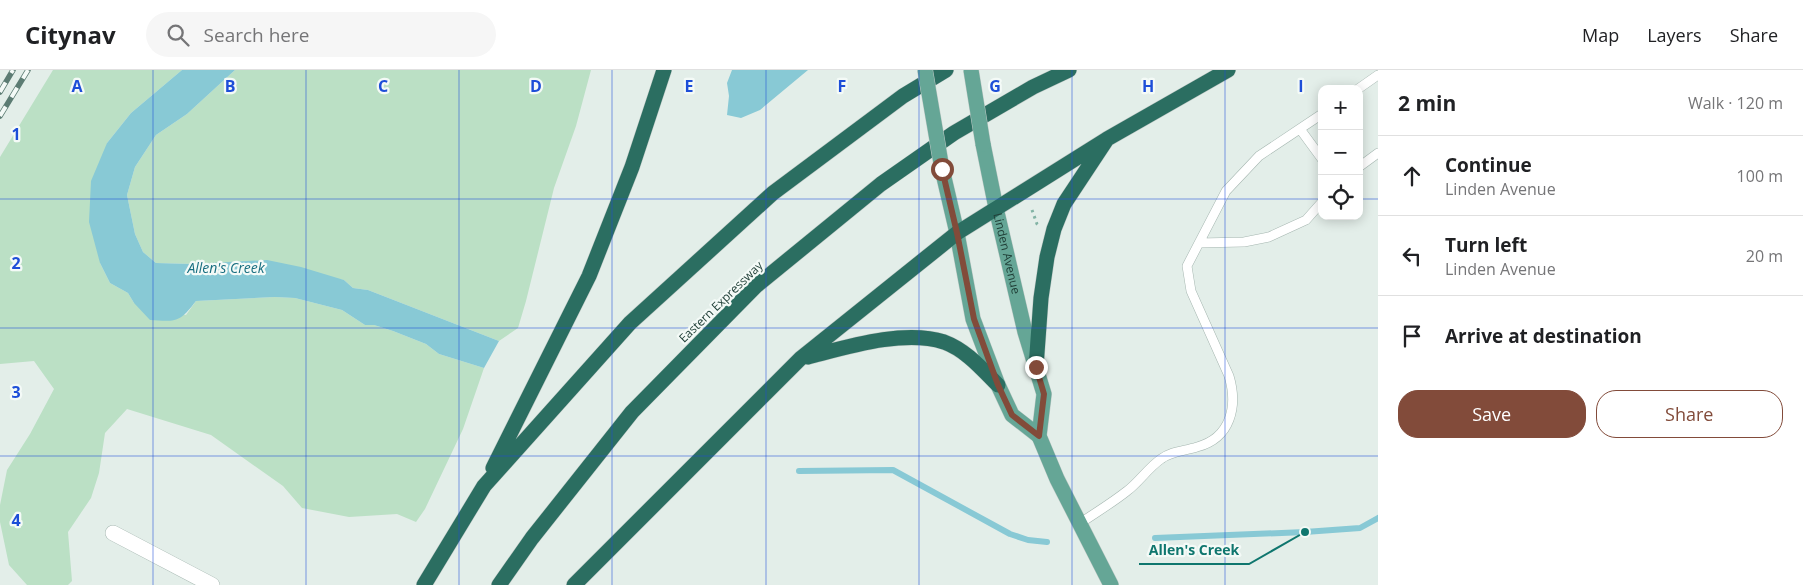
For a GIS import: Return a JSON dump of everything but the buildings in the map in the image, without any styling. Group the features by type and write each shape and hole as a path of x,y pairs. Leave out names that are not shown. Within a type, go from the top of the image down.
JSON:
{"highway":[{"path":"424,585 484,486 588,276 632,167 664,70"},
{"path":"484,486 630,323 773,193 902,96 946,70"},
{"name":"Eastern Expressway","path":"499,585 532,538 632,412 756,286 880,184 954,133 1034,87 1069,70"},
{"path":"574,585 801,358 957,233 1107,139 1228,70"},
{"path":"1036,367 1047,257 1054,229 1064,204 1107,139"},
{"path":"801,358 857,344 910,336 944,342 972,358 998,385"}],"main road":[{"name":"Linden Avenue","path":"925,70 942,169 974,319 998,385 1012,415 1039,436 1057,479 1111,585"},
{"name":"Linden Avenue","path":"971,70 996,208 1025,332 1044,394 1039,436"}],"street":[{"path":"113,532 212,585"}],"lane":[{"path":"1363,86 1378,75"},
{"path":"1079,524 1127,492 1161,459 1171,453 1208,443 1217,436 1231,416 1234,403 1233,389 1191,291 1187,266 1226,192 1259,156 1318,117"},
{"path":"1300,129 1318,153"},
{"path":"1363,164 1378,153"},
{"path":"1199,243 1244,242 1269,237 1306,220 1318,206"}],"path":[{"path":"1032,210 1037,224 1043,227"}],"green space":[{"path":"53,70 182,70 131,113 107,143 100,263 110,283 128,293 134,303 186,315 196,301 275,297 295,298 342,310 365,325 374,325 393,331 426,344 439,354 484,368 463,429 425,509 416,522 397,514 349,517 302,508 283,486 211,435 127,409 105,433 99,473 91,498 68,532 72,581 68,585 27,585 9,565 0,522 0,505 7,470 30,434 54,389 34,361 0,364 0,157"},
{"path":"235,70 591,70 576,126 554,188 518,328 499,341 368,290 353,288 344,280 192,264 156,263 143,252 135,234 127,195 135,167 156,135 187,114"}],"water":[{"path":"182,70 235,70 187,114 156,135 135,167 127,195 135,234 143,252 156,263 192,264 267,260 301,267 344,280 353,288 368,290 499,341 484,368 439,354 426,344 393,331 374,325 365,325 342,310 295,298 275,297 196,301 182,317 166,321 150,320 134,303 128,293 110,283 100,263 89,222 91,181 107,143 131,113"},
{"path":"732,70 808,70 760,110 741,118 727,115 729,96 727,83"}],"waterway":[{"name":"Allen's Creek","path":"799,471 893,470 1010,534 1028,540 1047,542"},
{"name":"Allen's Creek","path":"1155,538 1360,528 1378,518"}],"railway":[{"path":"0,92 13,70"},
{"path":"0,116 28,70"}],"place":[{"name":"Allen's Creek","path":"1305,532"}],"route":[{"path":"942,169 974,319 998,385 1012,415 1039,436 1044,394 1036,367"}]}
